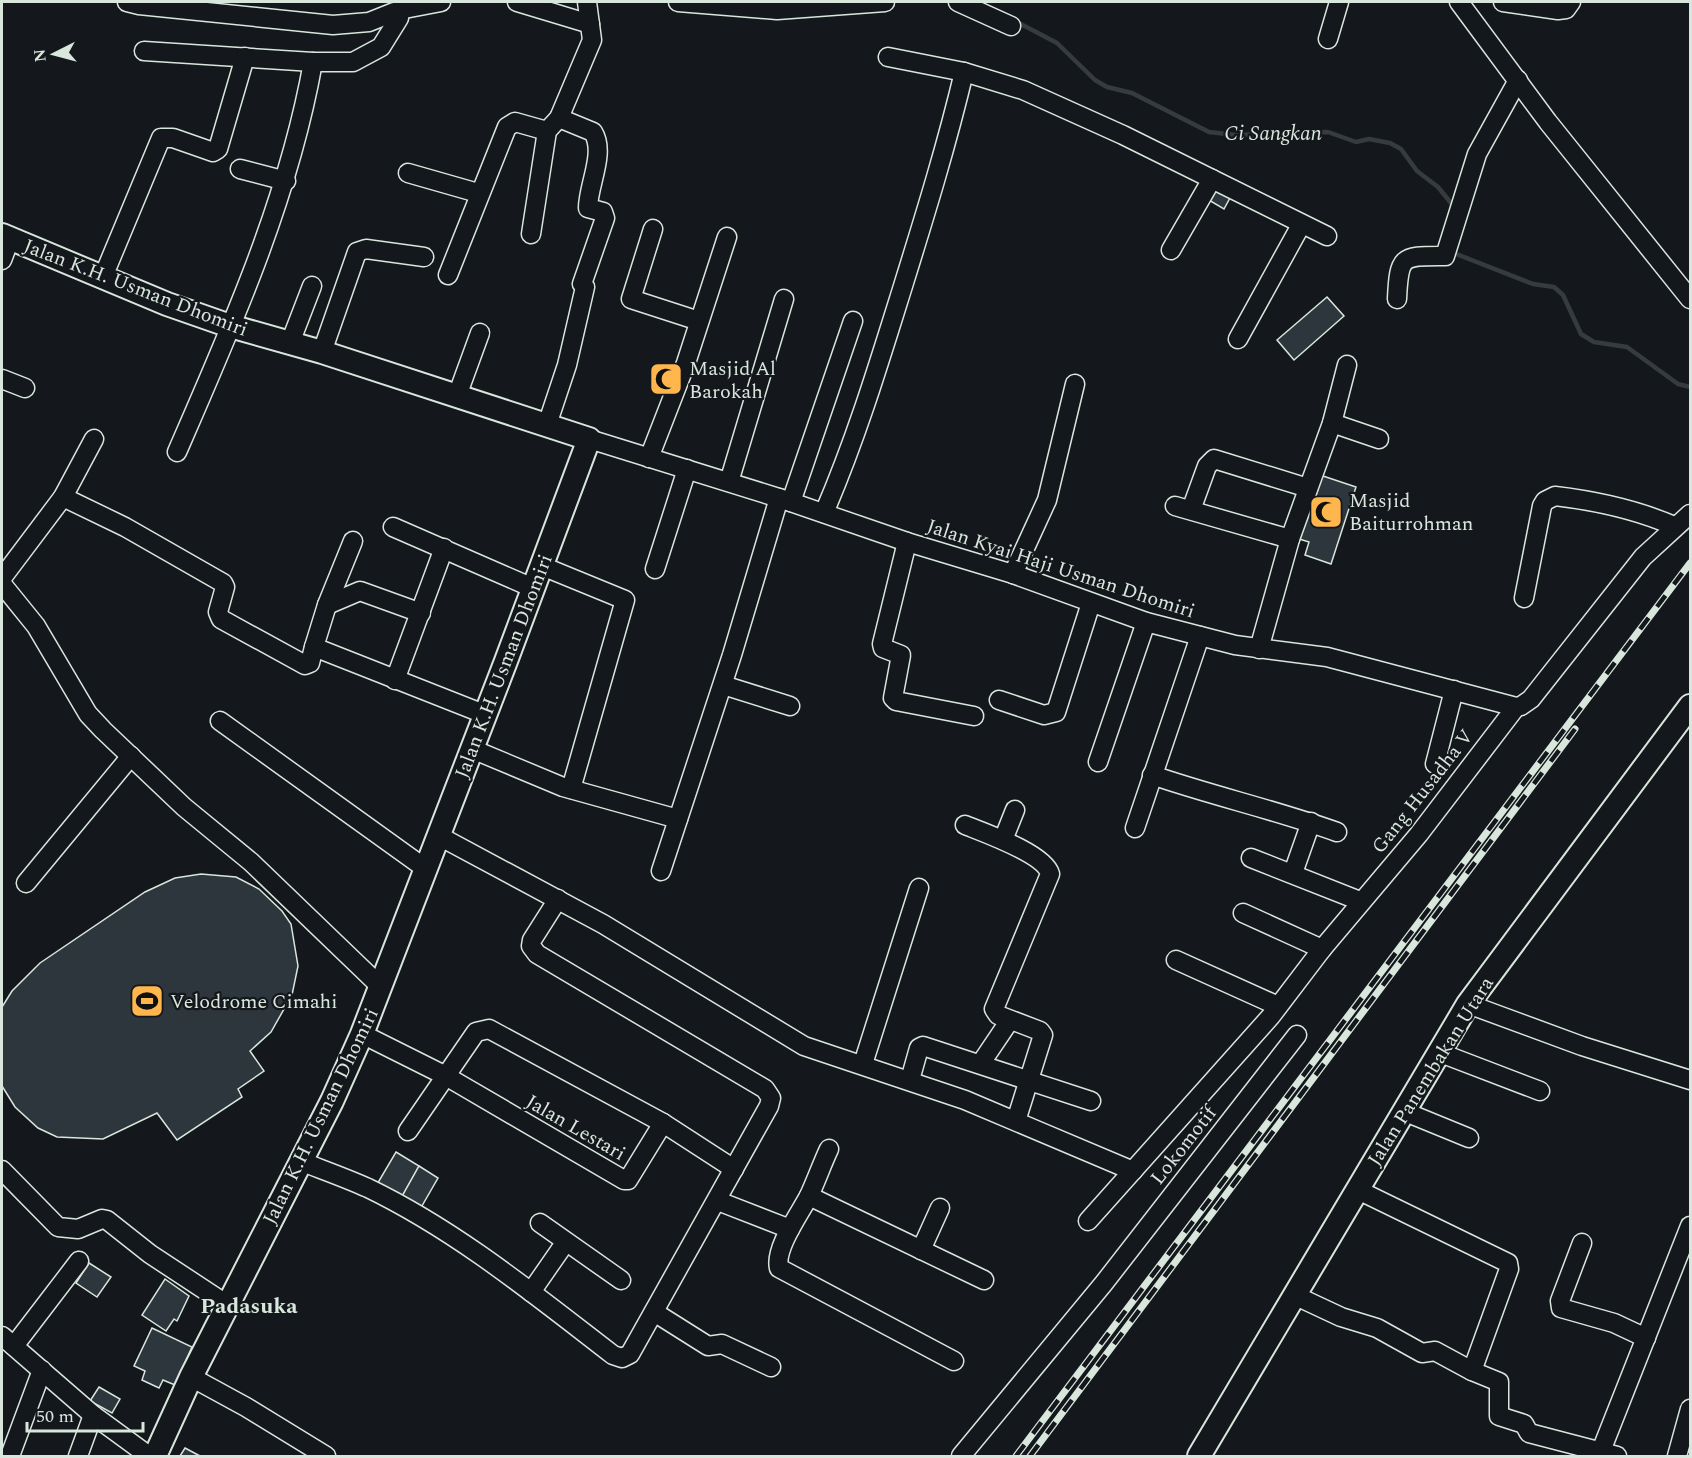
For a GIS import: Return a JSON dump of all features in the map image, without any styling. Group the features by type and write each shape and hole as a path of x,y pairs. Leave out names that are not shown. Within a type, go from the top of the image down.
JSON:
{"main road":[{"name":"Jalan K.H. Usman Dhomiri","path":"4,244 103,277 230,326 322,352 589,439 362,1034 332,1101 191,1377 155,1456"},
{"name":"Jalan Panembakan Utara","path":"1204,1455 1294,1295 1468,1004 1690,706"}],"street":[{"path":"135,3 333,25 369,21 441,2"},
{"path":"517,2 590,24"},
{"path":"531,234 553,124 592,40 587,2"},
{"path":"678,2 777,10 885,2"},
{"path":"958,2 1011,26"},
{"path":"1328,39 1340,2"},
{"path":"1459,2 1548,123 1690,299"},
{"path":"1503,2 1558,10 1566,9 1571,2"},
{"path":"144,51 313,62 353,62 381,47 397,13"},
{"path":"103,277 161,138 173,138 209,151 218,149 245,57"},
{"path":"888,57 964,72 1023,90 1327,236"},
{"path":"177,452 230,326 285,181 304,112 313,62"},
{"path":"824,513 847,460 877,370 934,184 964,72"},
{"path":"1397,299 1398,271 1402,262 1413,256 1447,249 1477,154 1518,80"},
{"path":"448,275 478,193 509,124 515,122 553,124 592,132 597,143 588,208 603,212 605,218 585,270 582,284 585,287 567,365 547,425"},
{"path":"240,169 285,181"},
{"path":"408,173 478,193"},
{"path":"1171,250 1212,179"},
{"path":"1238,339 1301,225"},
{"path":"652,229 631,299 699,321"},
{"path":"649,458 727,237"},
{"path":"322,352 357,252 366,249 424,257"},
{"path":"290,343 312,286"},
{"path":"729,482 784,299"},
{"path":"661,872 785,500 853,321"},
{"path":"457,396 480,333"},
{"path":"1259,649 1290,539 1332,423 1347,365"},
{"path":"2,379 25,388"},
{"path":"1012,574 1047,500 1075,384"},
{"path":"1332,423 1379,439"},
{"path":"2,578 63,497 94,439"},
{"name":"Jalan Kyai Haji Usman Dhomiri","path":"589,439 1012,574 1146,622 1259,649 1327,657 1516,707"},
{"path":"1290,539 1183,508 1207,466 1214,459 1308,488"},
{"path":"655,569 687,469"},
{"path":"1524,598 1542,506 1549,498 1555,496 1606,503 1648,515 1674,526"},
{"path":"63,497 125,527 224,583 218,612 221,619 306,666 310,663 327,605 353,540"},
{"path":"1516,707 1532,699 1643,557 1674,526 1690,514"},
{"path":"393,527 533,588"},
{"path":"907,542 882,644 883,648 901,655 893,698 896,701 974,716"},
{"path":"395,680 444,548"},
{"path":"542,566 625,600 572,789"},
{"path":"2,585 36,626 88,714 184,807 251,862 381,987"},
{"path":"327,605 360,591 421,614"},
{"path":"999,700 1044,715 1056,712 1091,603"},
{"path":"1098,762 1146,622"},
{"path":"1134,828 1200,636"},
{"path":"314,647 484,714"},
{"path":"723,685 790,706"},
{"path":"1435,764 1454,690"},
{"name":"Gang Husadha V","path":"1088,1221 1275,1011 1360,901 1419,834 1516,707"},
{"path":"220,721 426,869"},
{"path":"472,749 572,789 678,819"},
{"path":"26,883 131,756"},
{"path":"1152,775 1211,795 1311,822 1336,832"},
{"path":"1003,840 1015,810"},
{"path":"1293,873 1311,822"},
{"path":"965,825 1003,840 1046,865 1050,874 994,1010 998,1015 1043,1033 1016,1121"},
{"path":"439,836 558,899 675,966 804,1046 909,1080 1016,1121 1133,1171"},
{"path":"1251,858 1360,901"},
{"path":"863,1064 919,888"},
{"path":"300,1161 368,1188 445,1232 531,1292 618,1358 630,1354 718,1200 769,1106 771,1098 769,1093 537,954 531,946 532,940 558,899"},
{"path":"1243,913 1322,949"},
{"path":"1176,960 1275,1011"},
{"path":"1468,1004 1582,1046 1690,1080"},
{"path":"981,1063 1010,1020"},
{"path":"408,1131 444,1075 476,1032 489,1029 663,1123 734,1168"},
{"path":"362,1034 444,1075"},
{"name":"Lokomotif","path":"960,1456 1104,1283 1297,1035"},
{"path":"909,1080 919,1048 923,1046 981,1063 1091,1101"},
{"path":"1438,1052 1540,1091"},
{"name":"Jalan Lestari","path":"444,1075 626,1181 663,1123"},
{"path":"1403,1111 1469,1138"},
{"path":"829,1149 809,1196 789,1229 778,1259 779,1268 954,1361"},
{"path":"2,1170 58,1227 70,1230 102,1219 107,1220 150,1254 229,1306"},
{"path":"1358,1190 1508,1263 1509,1269 1472,1371"},
{"path":"809,1196 984,1280"},
{"path":"718,1200 789,1229"},
{"path":"921,1250 940,1208"},
{"path":"540,1223 565,1243 621,1280"},
{"path":"1294,1295 1341,1317 1377,1328 1422,1353 1435,1351 1500,1383 1497,1410 1501,1418 1523,1423 1530,1433 1606,1455 1646,1338 1690,1226"},
{"path":"531,1292 565,1243"},
{"path":"1582,1243 1560,1301 1561,1308 1614,1323 1646,1338"},
{"path":"79,1261 8,1341 93,1415 149,1456"},
{"path":"654,1312 708,1346 722,1344 771,1367"},
{"path":"10,1456 42,1370"},
{"path":"191,1377 246,1407 326,1456"},
{"path":"1677,1456 1690,1409"},
{"path":"78,1456 93,1415"}],"building":[{"path":"1214,186 1231,196 1224,209 1207,199"},
{"path":"1327,297 1344,316 1294,360 1277,340"},
{"name":"Masjid Al Barokah","path":"662,364 680,371 671,394 653,387"},
{"name":"Masjid Baiturrohman","path":"1317,474 1356,487 1331,564 1305,555 1309,542 1296,538"},
{"name":"Velodrome Cimahi","path":"201,874 236,877 259,889 282,911 291,924 298,966 292,995 271,1032 250,1051 264,1071 238,1089 242,1097 177,1140 157,1113 103,1139 57,1137 38,1128 15,1107 2,1086 2,1007 12,991 40,963 145,892 175,878"},
{"path":"396,1152 419,1166 400,1200 376,1186"},
{"path":"419,1166 438,1178 419,1211 400,1200"},
{"path":"89,1263 111,1277 97,1297 76,1283"},
{"path":"165,1279 189,1296 177,1321 174,1319 166,1331 142,1315"},
{"path":"152,1328 192,1347 175,1385 163,1380 159,1388 142,1380 145,1371 134,1366"},
{"path":"99,1387 120,1399 112,1413 90,1401"},
{"path":"185,1448 200,1456 180,1456"}],"waterway":[{"name":"Ci Sangkan","path":"1015,21 1057,43 1095,80 1107,87 1132,93 1209,132 1236,135 1328,132 1356,142 1369,139 1390,143 1401,149 1417,171 1438,187 1455,208"},
{"name":"Ci Sangkan","path":"1451,252 1533,284 1554,287 1563,295 1581,334 1594,342 1627,347 1678,384 1690,387"}],"railway":[{"path":"1016,1456 1690,563"},
{"path":"1030,1456 1575,729"}],"place":[{"name":"Masjid Al Barokah","path":"666,379"},
{"name":"Masjid Baiturrohman","path":"1326,512"},
{"name":"Velodrome Cimahi","path":"147,1001"}],"district":[{"name":"Padasuka","path":"249,1305"}]}
